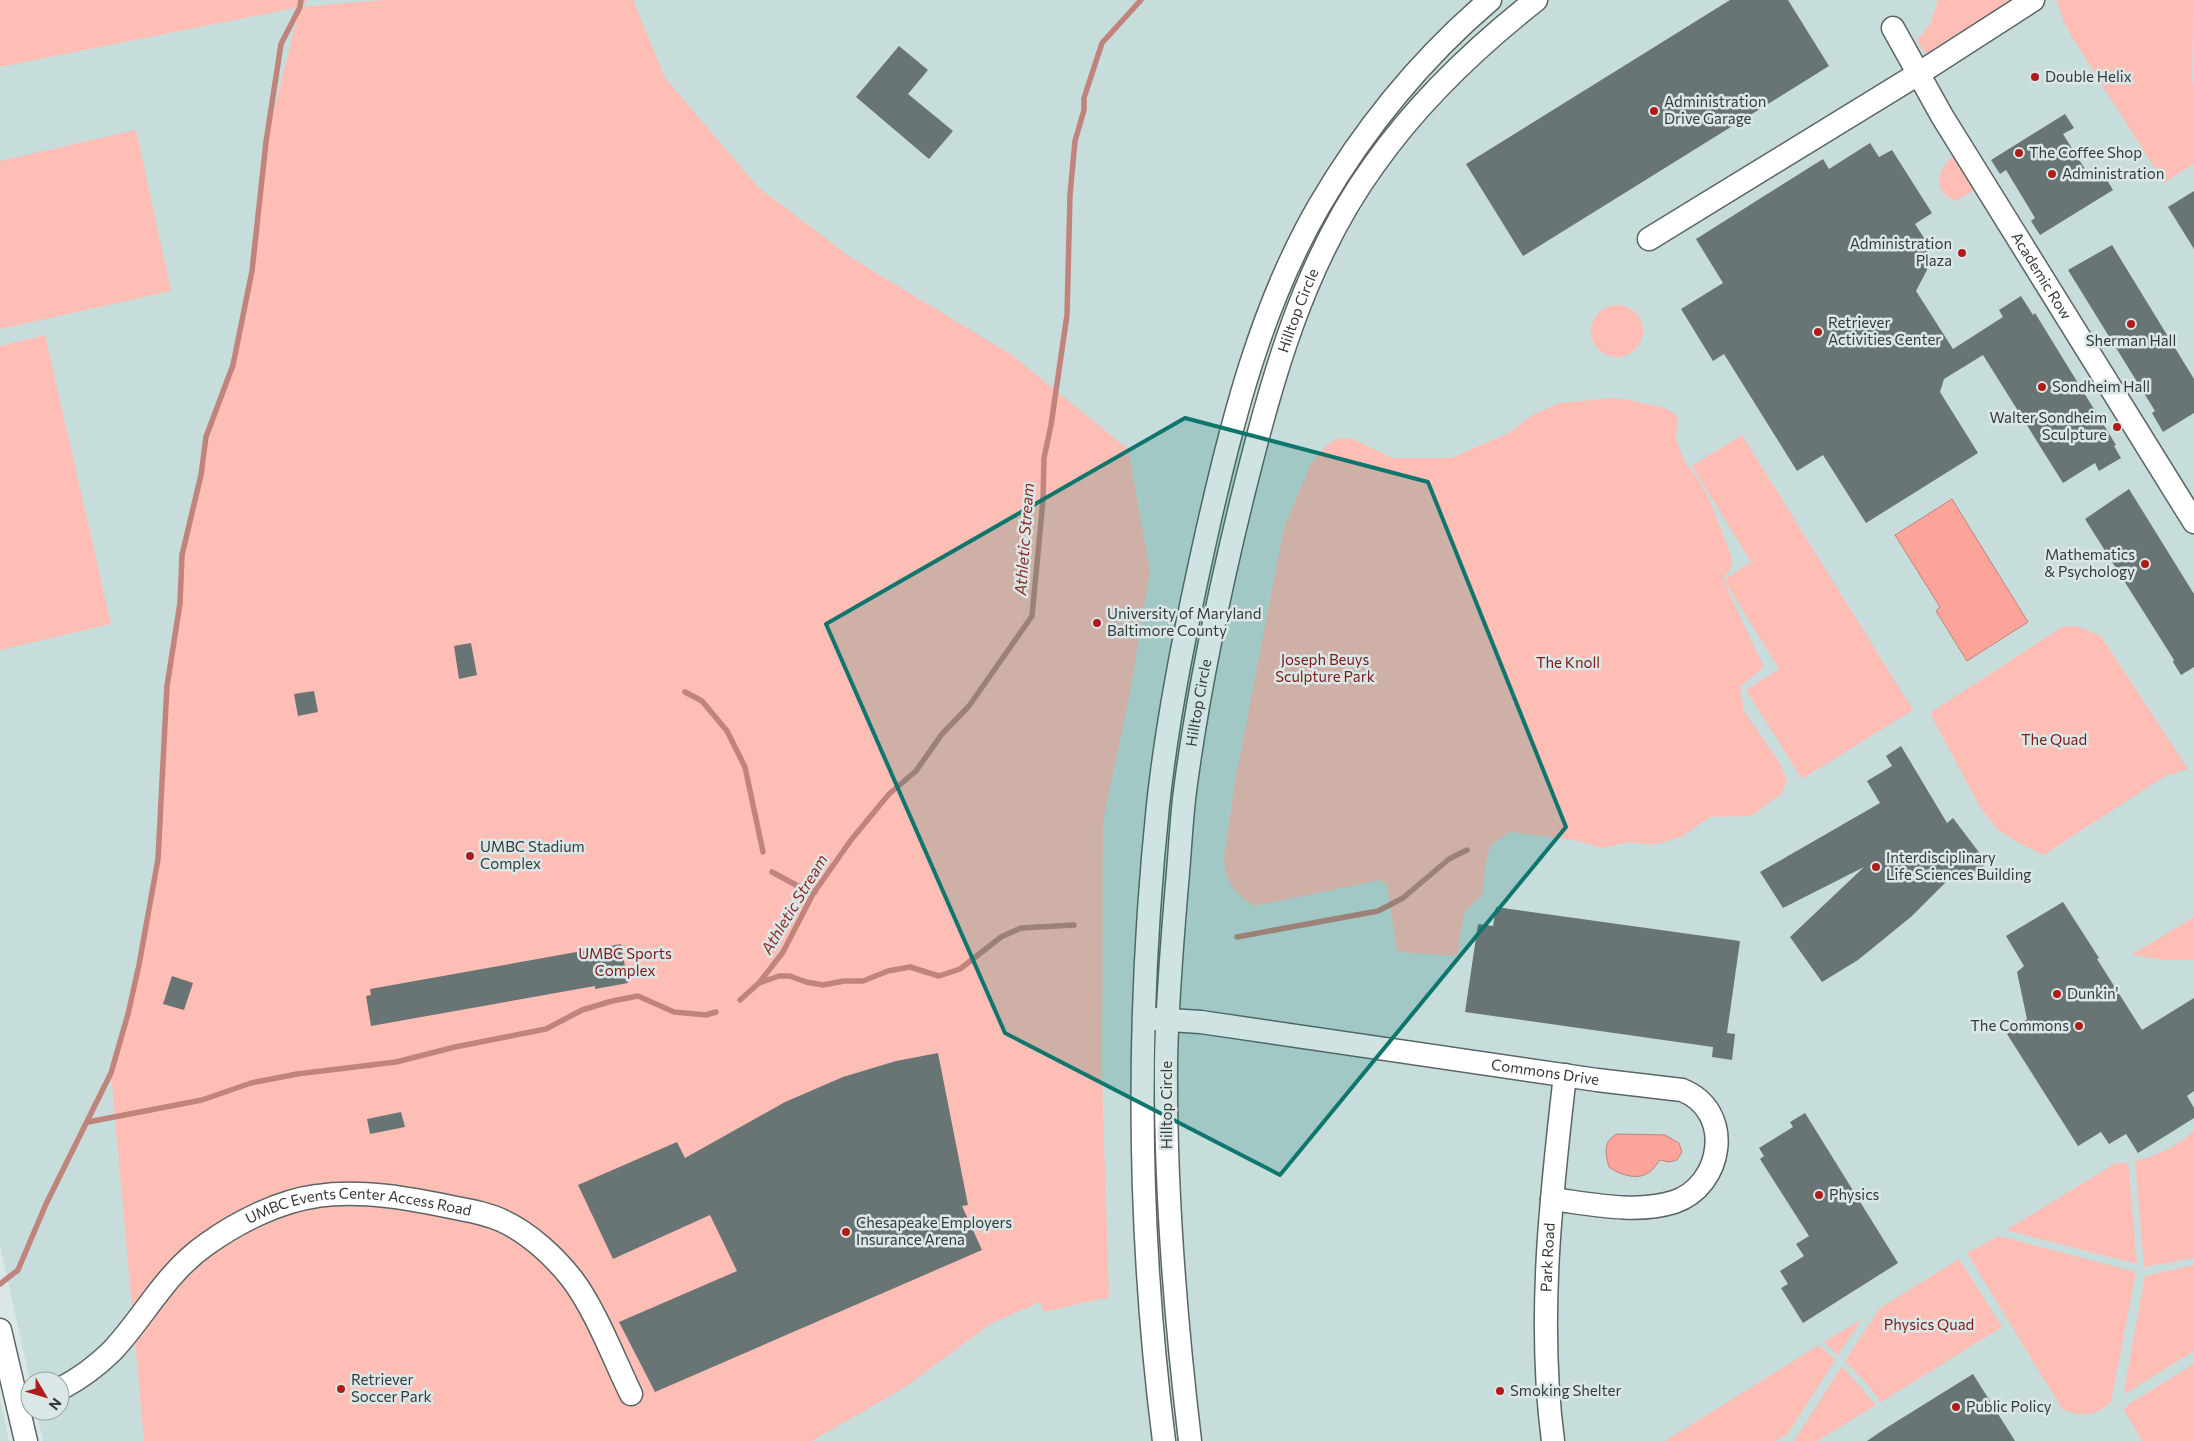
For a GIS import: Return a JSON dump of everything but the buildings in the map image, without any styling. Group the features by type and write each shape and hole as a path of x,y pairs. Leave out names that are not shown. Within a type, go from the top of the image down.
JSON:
{"street":[{"name":"Hilltop Circle","path":"1164,1441 1146,1264 1142,1145 1142,1019 1153,859 1169,724 1185,636 1216,491 1260,335 1279,286 1318,207 1353,152 1396,97 1431,56 1490,0"},
{"name":"Hilltop Circle","path":"1190,1441 1172,1265 1166,1142 1168,1020 1184,795 1197,709 1219,594 1264,412 1288,334 1301,298 1340,219 1373,166 1417,110 1454,71 1498,30 1536,0"},
{"path":"1649,238 1918,74 2033,0"},
{"name":"Academic Row","path":"1893,28 1942,116 2194,522"},
{"name":"Commons Drive","path":"1142,1019 1216,1024 1565,1075 1682,1090 1695,1096 1704,1105 1715,1123 1718,1139 1708,1173 1695,1189 1676,1202 1656,1207 1614,1206 1552,1199"},
{"name":"Park Road","path":"1553,1441 1548,1373 1546,1294 1552,1199 1565,1075"},
{"name":"UMBC Events Center Access Road","path":"70,1384 82,1377 112,1351 168,1278 206,1244 240,1224 277,1206 317,1196 364,1195 415,1199 475,1212 503,1221 527,1235 572,1280 589,1307 631,1394"},
{"path":"0,1330 20,1390"},
{"path":"25,1421 26,1441"}],"highlighted area":[{"path":"1185,418 1428,482 1566,827 1280,1175 1005,1033 826,624"}],"shaded area":[{"name":"University of Maryland Baltimore County","path":"0,0 2194,0 2194,1441 43,1441 38,1421 70,1421 70,1371 28,1371 0,1245"},
{"path":"1952,499 2028,622 1967,661 1936,611 1940,607 1895,535"},
{"path":"1617,1134 1665,1135 1679,1143 1682,1152 1677,1160 1669,1162 1660,1160 1652,1170 1642,1176 1624,1175 1609,1167 1607,1157 1607,1144"},
{"path":"0,1399 9,1441 0,1441"}],"green space":[{"name":"UMBC Sports Complex","path":"0,0 308,0 301,7 383,0 633,0 665,78 759,188 853,259 1012,355 1128,449 1150,571 1129,698 1103,821 1102,1078 1109,1297 1044,1312 1040,1302 990,1324 907,1386 812,1441 144,1441 111,1073 139,965 158,859 164,741 182,555 203,456 233,365 249,285 266,142 300,7 0,67"},
{"path":"1938,0 2014,0 1926,54 1917,41 1930,24"},
{"path":"2056,0 2194,0 2192,79 2194,88 2194,164 2164,183 2070,34"},
{"path":"136,130 171,291 0,329 0,161"},
{"path":"1955,155 1976,189 1956,201 1943,192 1939,180 1944,166"},
{"path":"1617,305 1627,307 1635,313 1641,321 1643,331 1641,341 1635,349 1627,355 1617,357 1607,355 1599,349 1593,341 1591,331 1593,321 1599,313 1607,307"},
{"path":"45,335 111,624 0,650 0,346"},
{"name":"The Knoll","path":"1613,398 1661,407 1672,412 1677,418 1676,437 1681,453 1706,493 1732,558 1731,568 1723,580 1764,667 1740,687 1744,711 1781,765 1787,782 1781,794 1751,816 1710,817 1681,837 1654,845 1630,842 1602,848 1578,841 1510,832 1490,846 1485,868 1483,894 1464,913 1457,956 1397,952 1387,885 1380,880 1254,906 1232,886 1226,874 1224,858 1235,782 1284,528 1309,468 1316,457 1326,446 1338,438 1353,439 1392,458 1451,458 1511,432 1532,415 1560,403"},
{"path":"1742,435 1913,710 1802,779 1746,690 1779,669 1724,580 1751,562 1692,466"},
{"name":"The Quad","path":"2076,626 2101,636 2188,769 2165,776 2044,855 2017,842 1996,828 1980,807 1930,713 2062,627"},
{"path":"2194,917 2194,960 2164,960 2131,955"},
{"path":"2194,1131 2194,1258 2144,1267 2135,1161 2167,1150"},
{"path":"2116,1163 2128,1163 2137,1264 2006,1230"},
{"path":"1999,1236 2136,1272 2111,1402 2099,1411 2082,1414 2062,1409 1967,1253"},
{"name":"Physics Quad","path":"1959,1259 2002,1327 1881,1402 1845,1361 1880,1308"},
{"path":"2194,1265 2194,1351 2126,1393 2124,1391 2145,1276"},
{"path":"1862,1319 1838,1355 1824,1342"},
{"path":"1819,1345 1835,1360 1787,1435 1775,1441 1665,1441"},
{"path":"2194,1364 2194,1441 2142,1441 2124,1410 2129,1404"},
{"path":"1842,1366 1876,1405 1817,1441 1794,1441"}],"waterway":[{"path":"0,1284 18,1270 46,1204 111,1073 128,1014 158,859 167,686 180,603 182,555 201,475 206,437 233,365 252,271 266,142 281,44 300,7 301,0"},
{"name":"Athletic Stream","path":"740,1000 759,983 783,952 813,894 851,840 889,794 916,771 942,734 969,706 1032,616 1043,500 1044,458 1051,425 1067,315 1070,195 1075,141 1084,110 1084,98 1102,43 1141,0"},
{"path":"685,692 702,701 727,731 745,767 763,852"},
{"path":"1237,937 1378,911 1403,898 1449,859 1467,850"},
{"path":"772,872 796,885 815,892"},
{"path":"759,983 779,976 790,976 806,982 823,985 844,981 863,981 888,971 910,967 939,976 960,969 1001,937 1021,928 1074,925"},
{"path":"88,1122 202,1100 251,1083 297,1074 396,1062 455,1047 546,1029 582,1010 638,996 674,1012 706,1015 716,1012"}],"place":[{"name":"Double Helix","path":"2035,77"},
{"name":"Administration Drive Garage","path":"1654,111"},
{"name":"The Coffee Shop","path":"2019,153"},
{"name":"Administration","path":"2052,174"},
{"name":"Administration Plaza","path":"1962,253"},
{"name":"Sherman Hall","path":"2131,324"},
{"name":"Retriever Activities Center","path":"1818,332"},
{"name":"Sondheim Hall","path":"2042,387"},
{"name":"Walter Sondheim Sculpture","path":"2117,427"},
{"name":"Mathematics & Psychology","path":"2145,564"},
{"name":"University of Maryland Baltimore County","path":"1097,623"},
{"name":"UMBC Stadium Complex","path":"470,856"},
{"name":"Interdisciplinary Life Sciences Building","path":"1876,867"},
{"name":"Dunkin'","path":"2057,994"},
{"name":"The Commons","path":"2079,1026"},
{"name":"Physics","path":"1819,1195"},
{"name":"Chesapeake Employers Insurance Arena","path":"846,1232"},
{"name":"Retriever Soccer Park","path":"341,1389"},
{"name":"Smoking Shelter","path":"1500,1391"},
{"name":"Public Policy","path":"1956,1407"}],"park label":[{"name":"Joseph Beuys Sculpture Park","path":"1325,668"}]}
